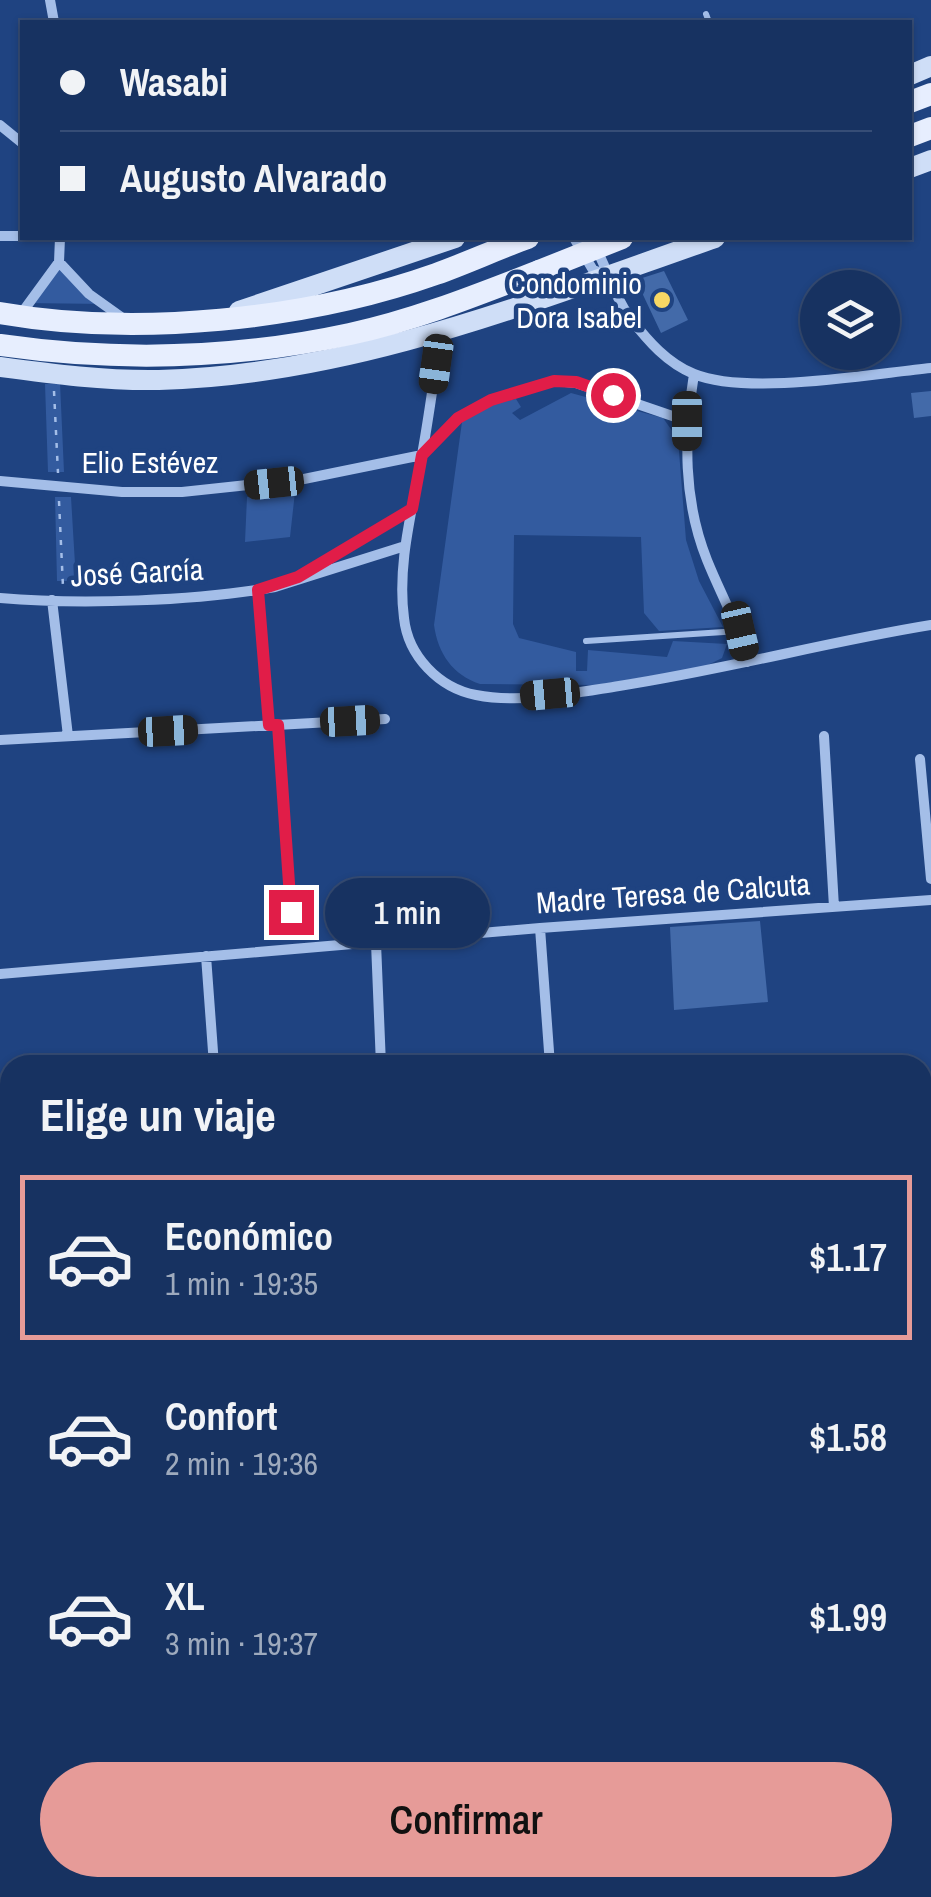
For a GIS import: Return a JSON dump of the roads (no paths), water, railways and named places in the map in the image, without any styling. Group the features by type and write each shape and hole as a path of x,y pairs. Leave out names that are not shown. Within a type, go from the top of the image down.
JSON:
{"main road":[{"path":"216,320 450,240"},
{"path":"10,315 129,322 216,320 314,307 436,274 521,240"},
{"path":"0,346 51,353 158,358 350,334 437,310 618,240"},
{"path":"0,367 53,374 175,379 262,372 365,353 440,333 708,240"}],"street":[{"path":"0,124 20,141"},
{"path":"10,315 59,262 59,240"},
{"path":"389,262 410,240"},
{"path":"575,240 593,270 606,276"},
{"path":"591,240 628,316 658,352 694,374 744,385 931,368"},
{"path":"59,262 89,294 129,322"},
{"path":"440,333 405,546 404,619 422,664 444,683 475,695 514,698 587,691 697,674 931,625"},
{"path":"694,374 687,421 688,479 696,529 740,631 747,662"},
{"path":"422,455 458,418 491,400 554,381 576,382 687,421"},
{"name":"Elio Estévez","path":"0,480 122,492 182,492 304,479 422,455"},
{"name":"José García","path":"275,587 412,509"},
{"name":"José García","path":"0,598 160,597 258,590 405,546"},
{"path":"258,590 291,912"},
{"path":"52,600 68,736"},
{"path":"0,740 386,719"},
{"path":"824,736 834,907"},
{"path":"920,760 931,879"},
{"name":"Madre Teresa de Calcuta","path":"0,974 540,928 931,900"},
{"path":"540,928 549,1055"},
{"path":"376,943 382,1055"},
{"path":"206,956 213,1055"}],"lane":[{"path":"586,641 740,631"}],"place":[{"name":"Condominio Dora Isabel","path":"662,300"}]}
